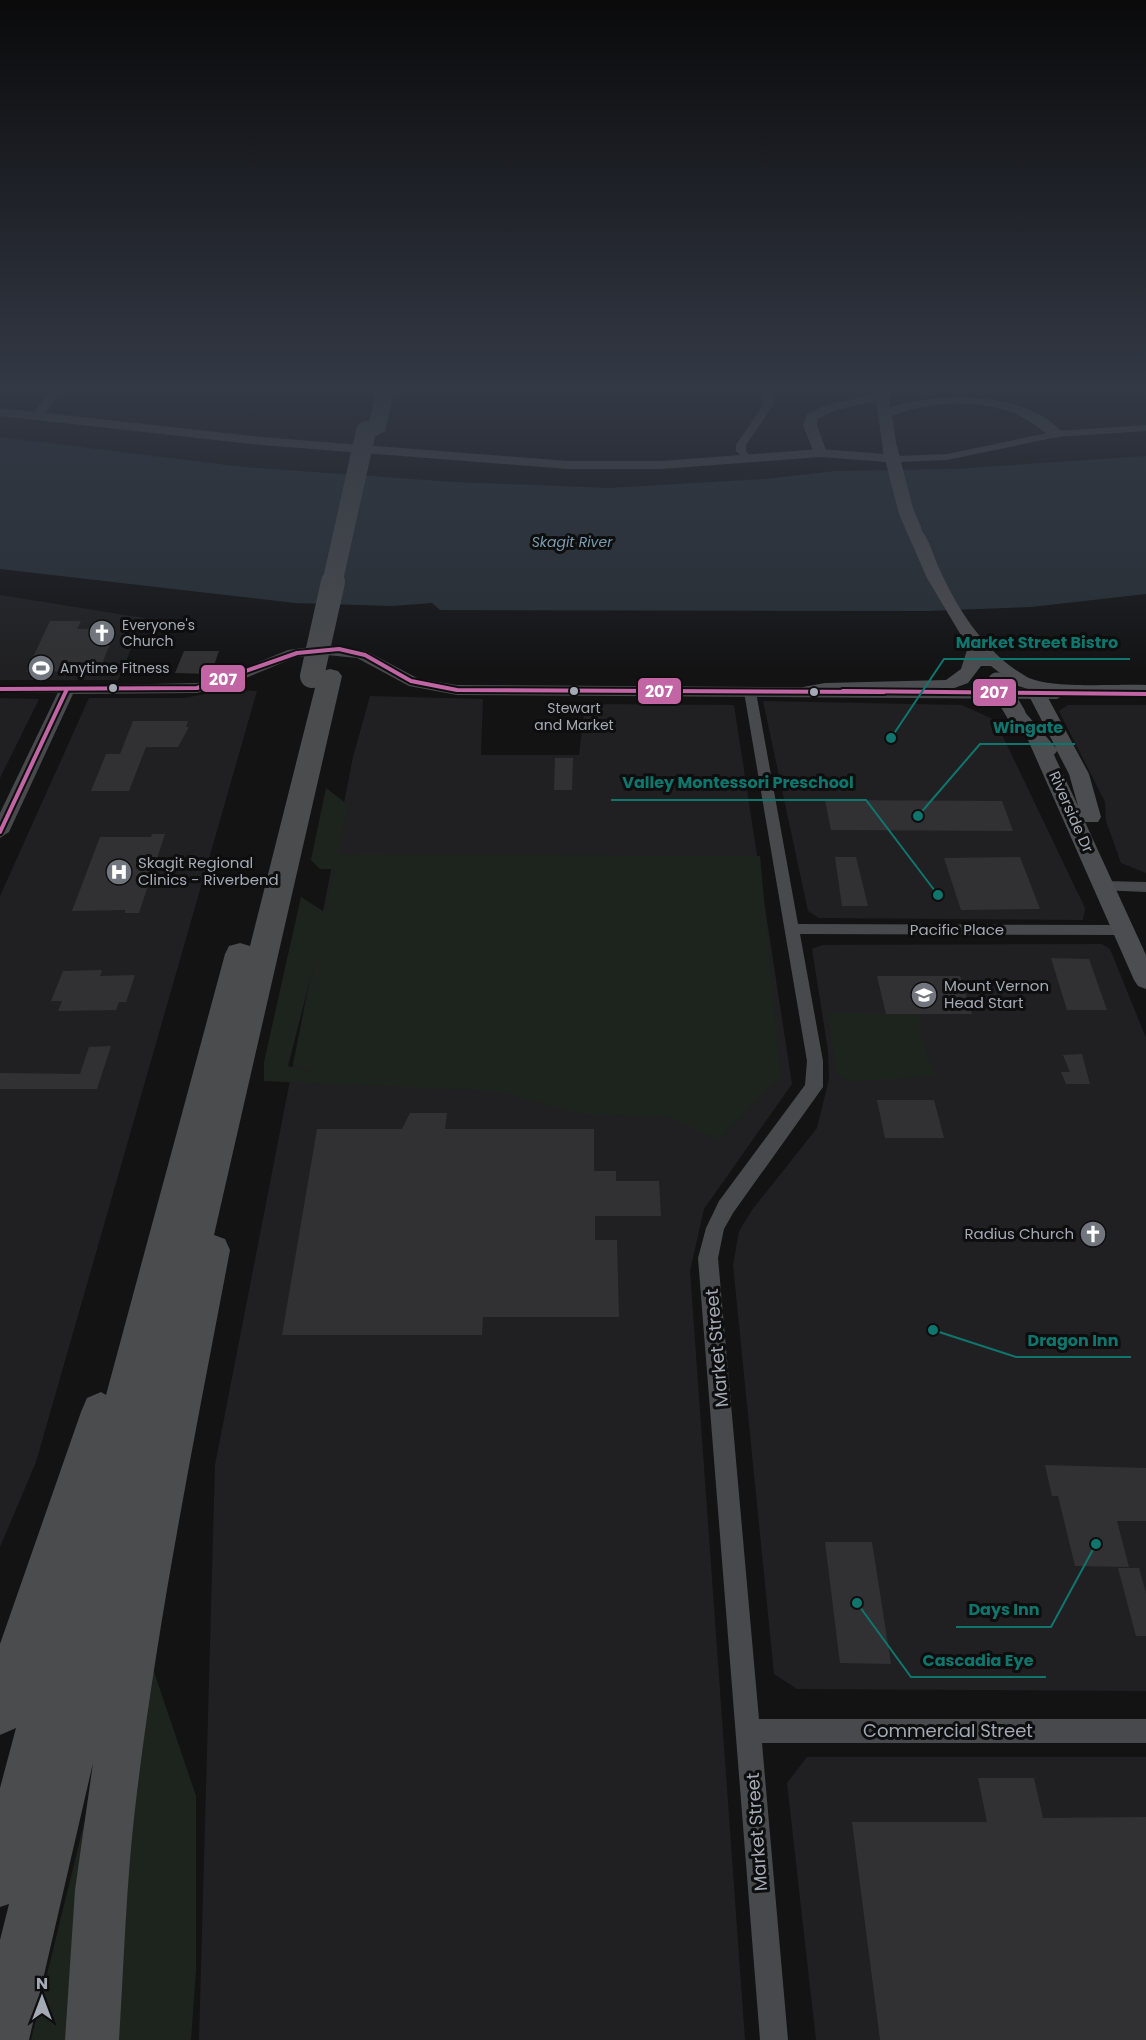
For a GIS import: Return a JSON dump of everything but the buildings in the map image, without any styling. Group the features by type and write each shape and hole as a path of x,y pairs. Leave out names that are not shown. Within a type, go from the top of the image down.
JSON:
{"highway":[{"path":"2,2040 257,976 361,481"},
{"path":"0,1882 182,1179 323,668"},
{"path":"92,2040 101,1892 116,1770 146,1586 246,1073 257,976"},
{"path":"0,1710 129,1325 182,1179"}],"main road":[{"path":"900,481 906,511 935,578 999,688 1016,714 1069,777 1091,817"},
{"path":"974,642 1021,681 1044,688 1146,690"},
{"path":"804,692 825,688 949,685 962,680 973,669 974,642"},
{"path":"1037,694 1079,774 1109,867 1104,886"},
{"name":"Riverside Dr","path":"1037,738 1146,980"}],"street":[{"path":"0,689 197,688 228,680 293,653 323,668 361,654 416,684 458,690 884,692 999,688 1037,694 1146,694"},
{"path":"0,832 67,689"},
{"name":"Market Street","path":"750,692 814,1061 814,1087 726,1207 715,1228 708,1258 774,2040"},
{"path":"1104,886 1146,887"},
{"name":"Pacific Place","path":"791,929 1124,930"},
{"name":"Commercial Street","path":"749,1731 1146,1731"}],"shaded area":[{"path":"0,595 144,618 118,680 0,680"},
{"path":"227,690 257,691 36,1462 0,1547 0,896 89,698 184,698"},
{"path":"370,696 483,699 481,755 579,755 585,704 734,705 792,1084 704,1209 690,1271 745,2040 199,2040 215,1465 353,757"},
{"path":"0,698 39,699 0,778"},
{"path":"763,701 962,705 995,720 1085,908 1083,920 819,918 808,911"},
{"path":"1068,705 1146,705 1146,873 1121,863 1106,821 1105,802 1059,711"},
{"path":"326,788 348,805 338,854 760,856 780,1077 719,1140 669,1117 580,1114 495,1091 264,1081 264,1062 301,897 326,913 334,869 320,869 311,860","holes":["319,944 293,1064 313,1072 288,1066"]},
{"path":"1102,944 1110,949 1146,1038 1146,1691 797,1689 774,1674 733,1265 739,1231 752,1210 817,1128 829,1079 828,1051 812,949 822,945"},
{"path":"828,1013 920,1014 919,1034 936,1076 848,1082 837,1074"},
{"path":"151,1663 196,1796 196,1970 191,2040 113,2040 122,1883"},
{"path":"110,1717 76,2040 31,2040"},
{"path":"807,1757 1146,1757 1146,2040 816,2040 787,1783"}],"water":[{"name":"Skagit River","path":"0,481 443,481 609,488 727,481 1146,481 1146,594 1031,607 928,611 440,610 432,603 392,606 295,603 0,569"}],"transit line":[{"name":"207","path":"0,689 197,688 297,653 339,649 365,655 411,681 457,690 884,692"},
{"name":"207","path":"0,832 67,689"},
{"name":"207","path":"843,691 1146,694"}],"place":[{"name":"Everyone's Church","path":"102,633"},
{"name":"Anytime Fitness","path":"41,668"},
{"name":"Stewart and Market","path":"574,691"},
{"name":"Market Street Bistro","path":"891,738"},
{"name":"Wingate","path":"918,816"},
{"name":"Skagit Regional Clinics - Riverbend","path":"119,872"},
{"name":"Valley Montessori Preschool","path":"938,895"},
{"name":"Mount Vernon Head Start","path":"924,995"},
{"name":"Radius Church","path":"1093,1234"},
{"name":"Dragon Inn","path":"933,1330"},
{"name":"Days Inn","path":"1096,1544"},
{"name":"Cascadia Eye","path":"857,1603"}]}
